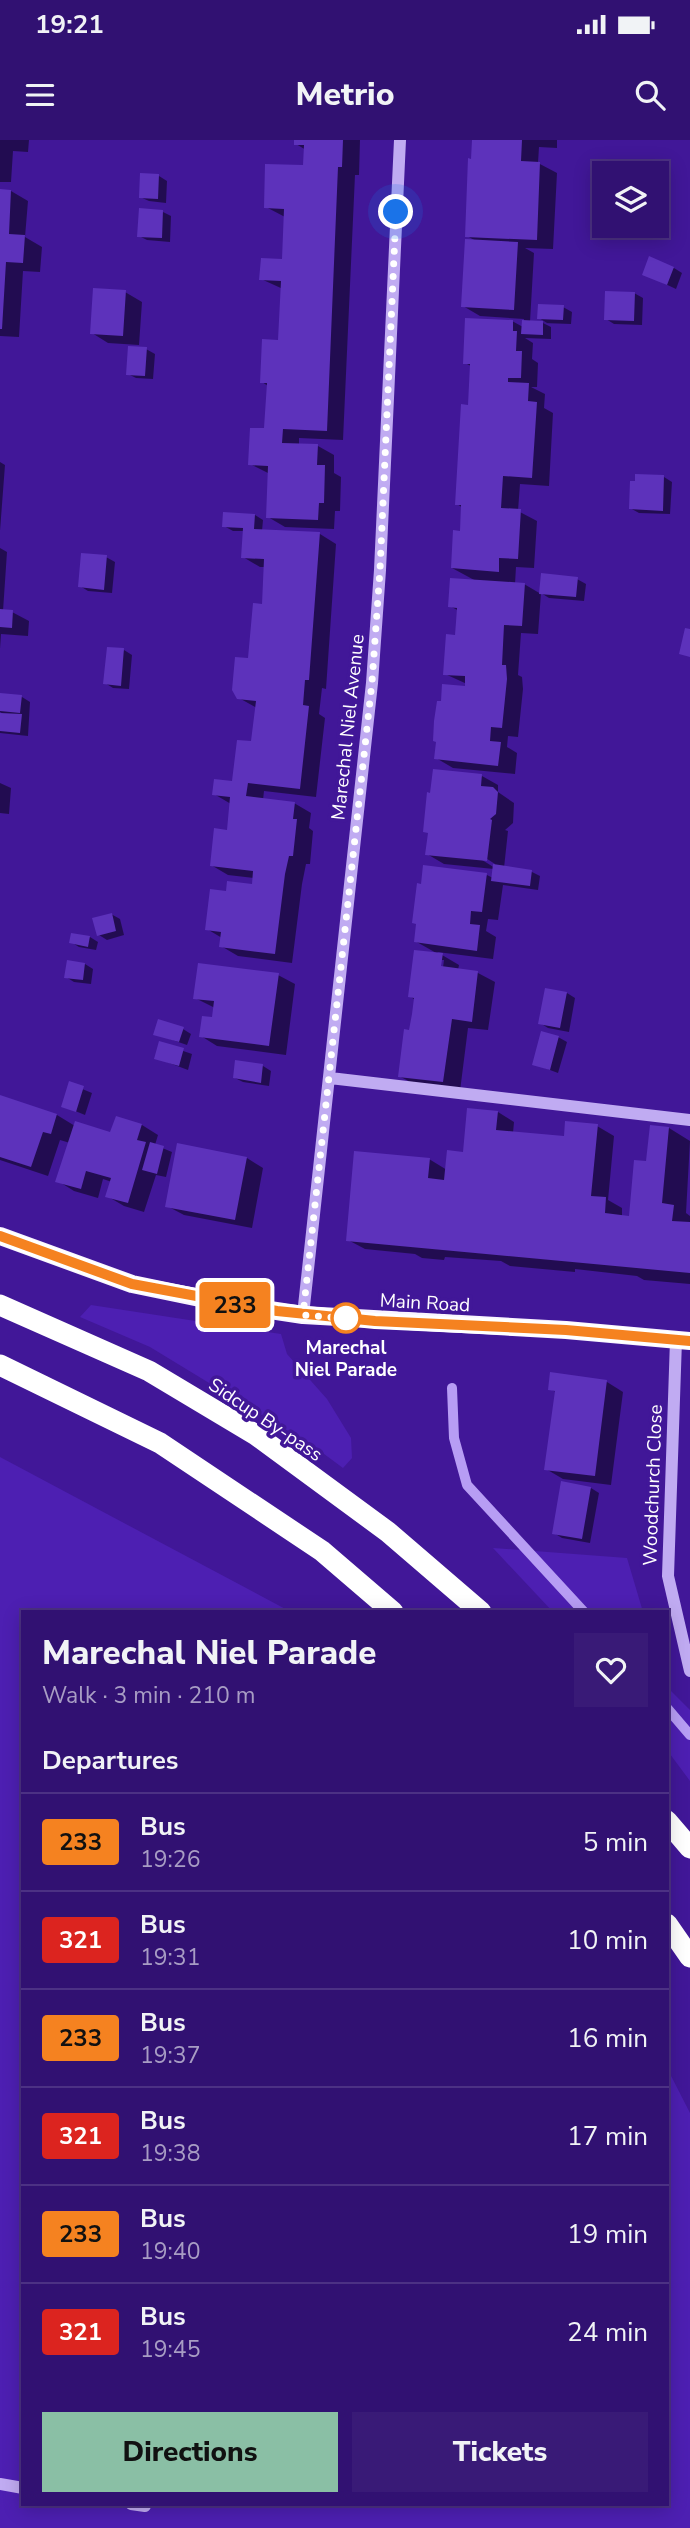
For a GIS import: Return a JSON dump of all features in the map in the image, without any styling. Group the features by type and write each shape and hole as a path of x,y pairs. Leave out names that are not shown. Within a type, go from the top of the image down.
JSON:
{"highway":[{"name":"Sidcup By-pass","path":"0,1305 149,1371 256,1435 388,1532 479,1610"},
{"path":"0,1365 160,1443 322,1550 391,1610"},
{"path":"669,1823 690,1848"},
{"path":"669,1927 690,1957"}],"main road":[{"name":"Main Road","path":"0,1236 132,1284 224,1303 303,1315 566,1330 683,1341"}],"street":[{"name":"Marechal Niel Avenue","path":"303,1315 372,682 400,140"},
{"path":"330,1079 690,1120"},
{"name":"Woodchurch Close","path":"683,1341 668,1576 690,1671"},
{"path":"0,2484 21,2488"}],"shaded area":[{"path":"91,1305 281,1334 287,1354 327,1399 351,1438 352,1458 343,1468 316,1448 150,1347 80,1317"},
{"path":"0,1457 287,1610 21,1610 21,2506 669,2506 669,2072 690,2113 690,2528 0,2528"},
{"path":"493,1548 627,1558 642,1610 551,1610"},
{"path":"669,1689 690,1710 690,1781 669,1753"}],"building":[{"path":"294,140 343,140 342,167 338,167 327,431 283,429 282,443 318,444 317,465 325,465 324,503 319,503 318,520 266,518 268,466 248,465 250,428 264,428 267,383 260,383 262,339 278,340 281,281 259,280 261,258 282,259 284,209 264,208 265,164 303,165 304,145 294,145"},
{"path":"472,140 522,140 521,161 540,162 537,240 465,237 468,158 471,159"},
{"path":"140,173 159,174 158,199 139,198"},
{"path":"0,189 11,190 9,234 25,235 23,263 6,262 2,329 0,329"},
{"path":"139,208 163,210 162,238 137,237"},
{"path":"465,239 518,242 514,310 461,307"},
{"path":"649,256 674,267 667,285 642,275"},
{"path":"93,288 126,290 123,336 90,334"},
{"path":"605,291 635,292 634,321 604,320"},
{"path":"538,304 564,305 563,320 537,319"},
{"path":"465,318 513,320 513,331 517,331 516,351 522,351 521,378 508,378 508,382 529,383 528,401 537,402 532,478 503,476 501,508 521,509 518,559 499,558 499,572 451,568 453,530 460,531 461,505 455,505 461,404 468,405 470,364 463,364"},
{"path":"522,320 543,321 543,335 521,334"},
{"path":"128,346 147,347 145,376 126,375"},
{"path":"635,474 664,475 663,511 629,509 630,481 635,481"},
{"path":"223,512 255,514 254,529 320,532 309,680 305,680 303,705 309,706 300,789 248,783 246,796 295,802 293,819 297,819 293,856 289,856 285,874 275,954 219,947 221,932 205,930 210,889 226,891 227,881 252,884 253,871 210,866 214,828 227,830 230,797 212,795 214,779 232,781 237,740 251,741 256,701 237,699 232,690 235,657 248,658 253,603 262,604 264,559 241,558 243,528 222,527"},
{"path":"81,553 107,555 104,590 78,587"},
{"path":"541,573 578,577 576,597 539,594"},
{"path":"450,578 525,583 522,626 504,625 502,665 506,665 507,679 502,728 491,727 490,741 501,742 498,766 434,759 434,721 437,701 441,701 442,684 465,686 465,676 443,675 446,634 455,635 456,622 457,608 448,607"},
{"path":"0,609 13,610 12,628 0,627"},
{"path":"685,628 690,629 690,657 679,654"},
{"path":"107,647 124,648 121,686 103,684"},
{"path":"0,693 22,695 20,713 0,711"},
{"path":"0,713 22,714 20,733 0,731"},
{"path":"433,769 482,774 481,786 493,787 498,792 496,814 490,819 487,861 425,855 428,833 423,832 427,792 430,793"},
{"path":"493,864 532,870 530,886 491,881"},
{"path":"423,865 487,873 482,912 471,911 470,924 480,925 477,951 414,942 416,924 412,923 417,883 421,884"},
{"path":"112,913 116,931 97,936 92,918"},
{"path":"71,933 90,936 88,947 69,943"},
{"path":"414,950 443,953 441,966 478,971 472,1022 452,1019 443,1082 398,1077 404,1029 409,1030 412,1014 414,998 408,997"},
{"path":"67,960 85,963 83,980 64,978"},
{"path":"198,963 279,973 269,1046 199,1037 202,1016 212,1017 214,1001 193,999"},
{"path":"545,988 567,992 560,1028 538,1024"},
{"path":"158,1019 184,1027 179,1042 153,1035"},
{"path":"541,1031 559,1036 550,1070 532,1065"},
{"path":"159,1041 184,1048 179,1066 154,1059"},
{"path":"235,1060 263,1064 261,1083 233,1078"},
{"path":"69,1081 84,1086 76,1112 61,1107"},
{"path":"0,1095 57,1114 51,1134 43,1132 31,1167 0,1157"},
{"path":"467,1108 498,1111 496,1130 564,1136 565,1121 598,1124 591,1196 606,1197 605,1213 629,1216 634,1160 646,1161 650,1125 669,1127 662,1203 674,1205 672,1221 690,1222 690,1273 346,1241 354,1151 430,1158 428,1178 444,1180 447,1150 463,1152"},
{"path":"116,1116 142,1124 137,1140 146,1142 128,1203 105,1197 111,1178 86,1171 81,1189 55,1182 75,1121 110,1132"},
{"path":"150,1142 164,1146 157,1174 142,1170"},
{"path":"177,1143 247,1157 235,1220 165,1207"},
{"path":"550,1372 607,1380 595,1476 544,1470 555,1391 548,1390"},
{"path":"561,1481 591,1487 582,1539 552,1534"}],"waterway":[{"path":"452,1388 454,1438 467,1485 582,1610"},
{"path":"669,1710 690,1735"}],"bus line":[{"name":"233","path":"0,1236 132,1284 224,1303 303,1315 375,1321 566,1330 690,1341"}],"place":[{"name":"Marechal Niel Parade","path":"346,1318"}],"route":[{"path":"346,1318 351,1319 303,1315 372,682 380,570 396,212"}]}
